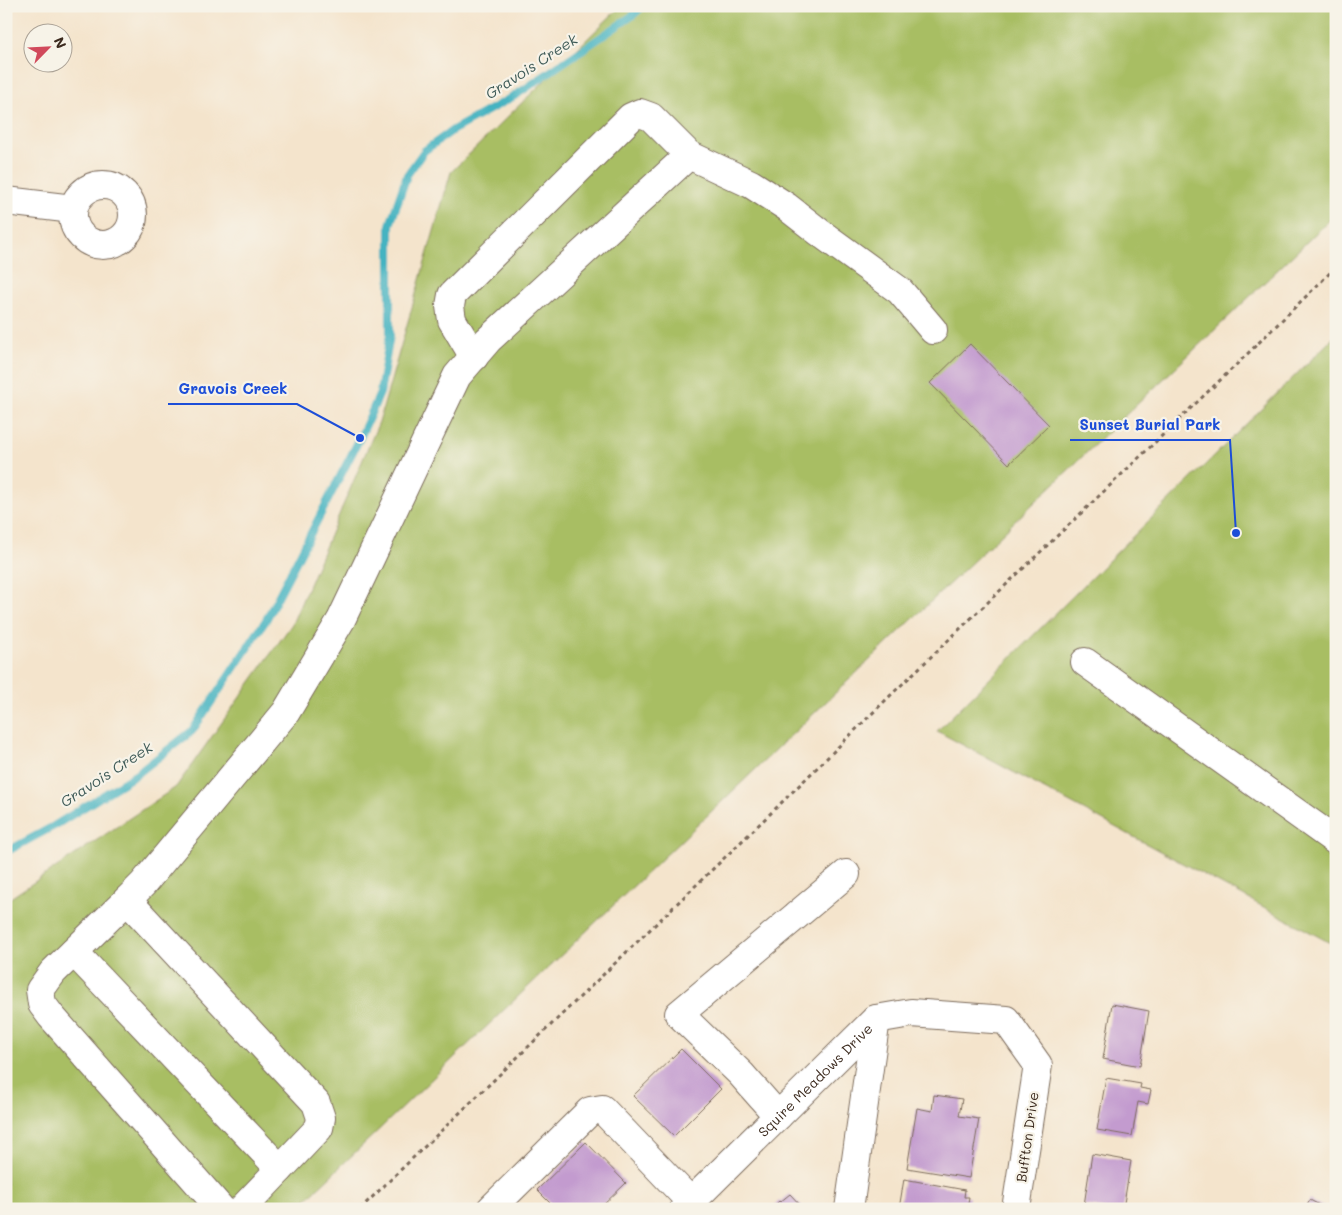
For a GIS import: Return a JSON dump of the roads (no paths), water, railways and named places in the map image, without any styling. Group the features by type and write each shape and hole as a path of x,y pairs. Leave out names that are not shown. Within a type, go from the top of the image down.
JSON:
{"street":[{"path":"474,356 452,320 450,306 452,295 630,116 640,113 651,117 689,155 751,184 787,207 900,291 932,330"},
{"path":"221,1209 51,1016 42,1004 40,990 53,972 143,884 286,712 340,620 457,376 488,340 689,155"},
{"path":"6,201 74,209"},
{"path":"1085,662 1336,841"},
{"path":"778,1116 742,1074 679,1014 846,874"},
{"path":"127,900 316,1103 321,1118 319,1128 242,1209"},
{"path":"74,952 280,1169"},
{"name":"Squire Meadows Drive","path":"688,1205 876,1019 911,1012 1006,1020 1038,1065"},
{"path":"849,1209 876,1019"},
{"name":"Buffton Drive","path":"1016,1209 1038,1065"},
{"path":"491,1209 590,1111 602,1109 688,1205"}],"waterway":[{"name":"Gravois Creek","path":"6,852 54,826 137,774 192,731 266,620 360,438 380,393 390,335 390,225 407,175 424,151 453,130 516,95 632,16 643,6"}],"place":[{"name":"Gravois Creek","path":"360,438"},
{"name":"Sunset Burial Park","path":"1236,533"}]}
